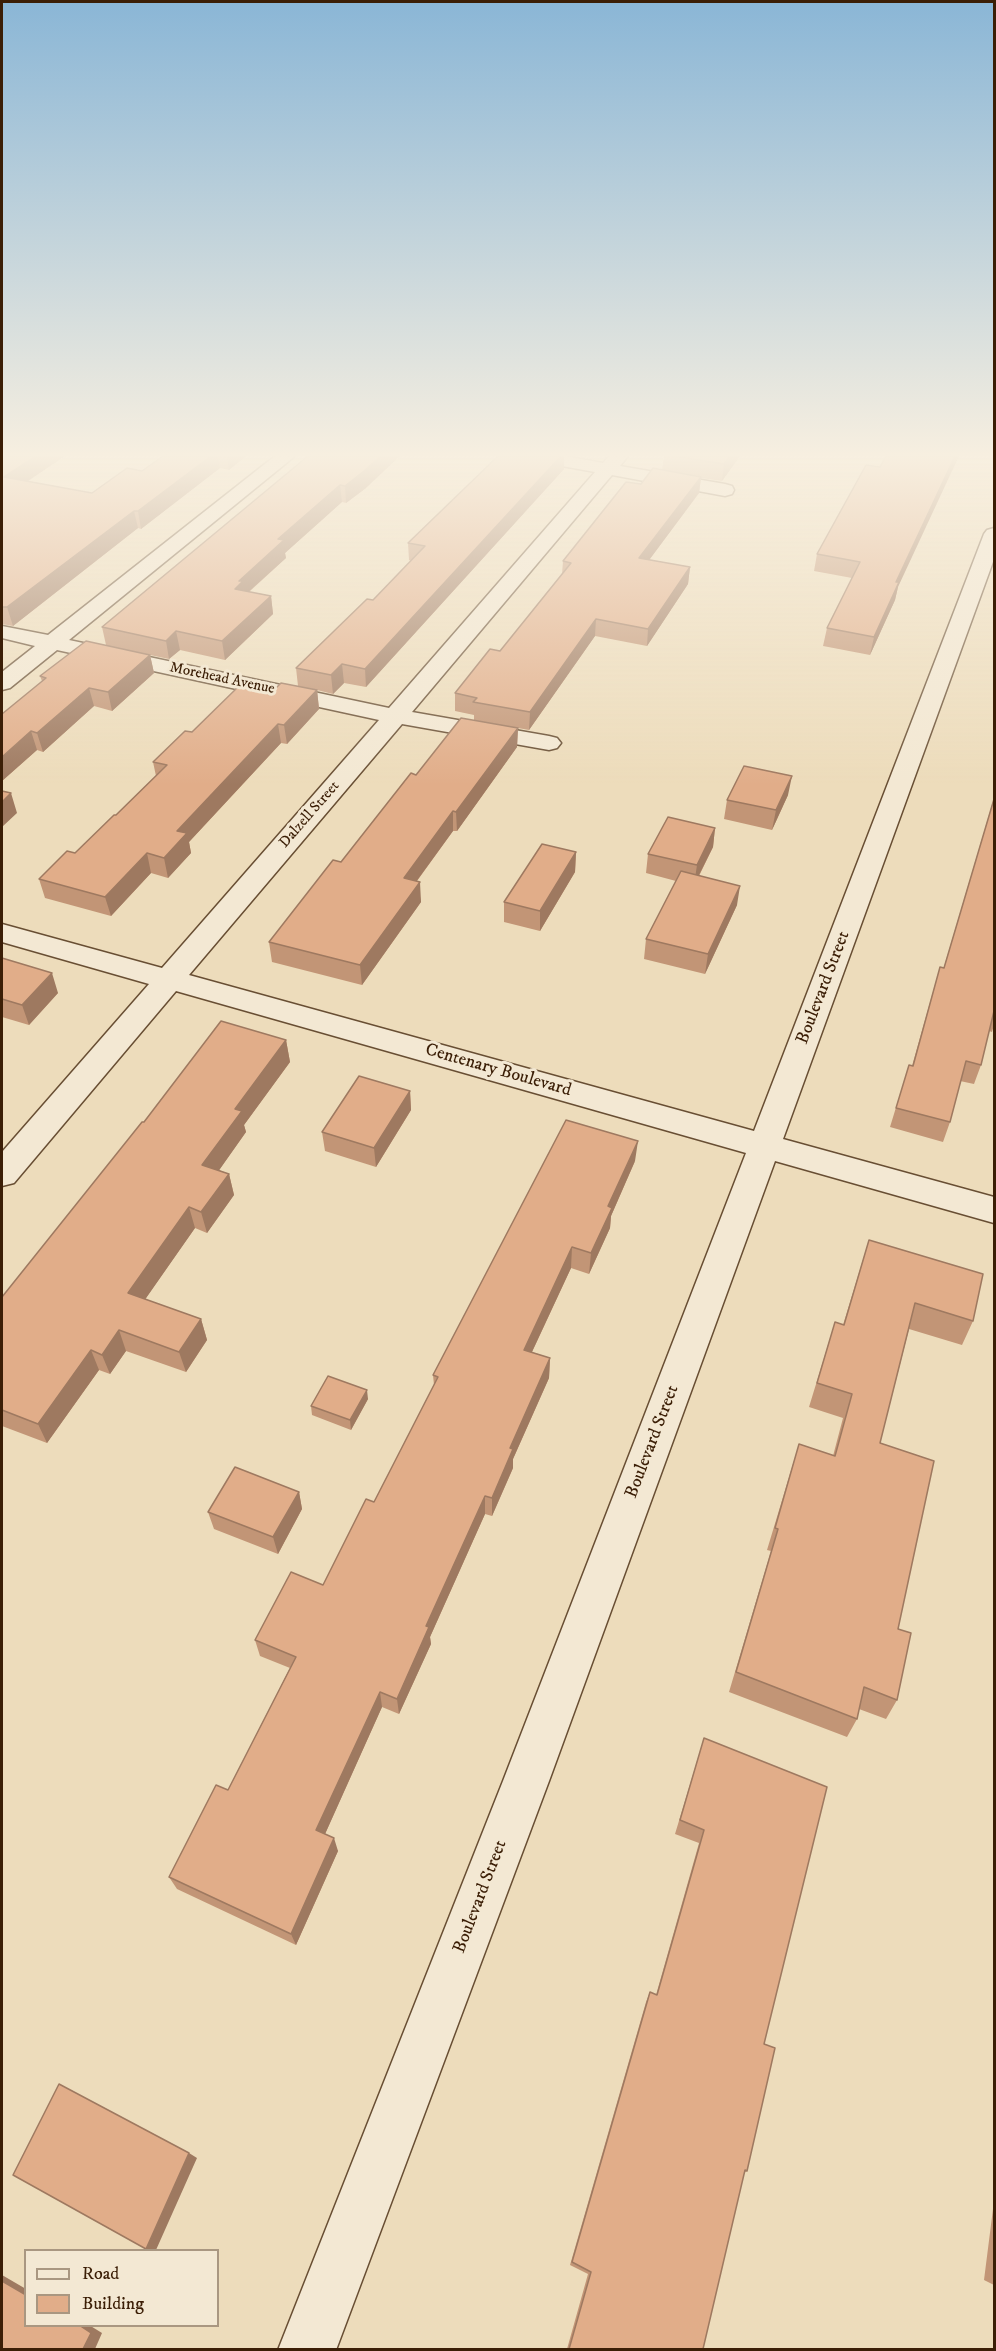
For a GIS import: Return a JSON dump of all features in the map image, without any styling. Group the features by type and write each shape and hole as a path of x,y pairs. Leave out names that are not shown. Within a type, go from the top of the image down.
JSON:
{"street":[{"path":"2,683 149,566"},
{"name":"Dalzell Street","path":"2,1174 524,566"},
{"name":"Boulevard Street","path":"308,2349 521,1792 982,566"},
{"name":"Morehead Avenue","path":"2,632 394,716 549,743"},
{"name":"Centenary Boulevard","path":"2,933 994,1210"}],"building":[{"path":"2,566 62,566 7,607 2,607"},
{"path":"176,566 256,566 239,581 243,581 235,589 271,596 222,641 176,631 166,641 102,627"},
{"path":"406,566 460,566 365,669 342,664 331,675 296,668 367,599 373,600"},
{"path":"569,566 690,567 648,629 596,619 530,712 473,702 477,698 455,693 490,649 500,651"},
{"path":"858,566 904,566 896,582 899,582 874,637 827,628"},
{"path":"86,641 150,655 108,692 89,688 37,733 31,731 2,757 2,714 46,678 40,676"},
{"path":"281,683 317,690 284,725 278,724 177,831 187,833 164,858 147,853 105,897 39,879 67,851 75,853 116,815 167,765 153,762 185,731 192,732 241,684 273,691"},
{"path":"461,718 518,728 404,878 420,882 360,965 269,942 333,860 341,862 411,773 416,775"},
{"path":"744,766 792,776 776,810 727,800"},
{"path":"2,791 11,793 2,802"},
{"path":"994,799 994,1011 981,1065 966,1061 950,1122 896,1108 909,1065 913,1066 940,967 944,968"},
{"path":"668,817 715,828 697,865 648,854"},
{"path":"542,844 576,852 540,911 504,902"},
{"path":"681,871 740,886 708,954 646,939"},
{"path":"2,958 52,973 22,1005 2,999"},
{"path":"221,1021 286,1040 235,1109 242,1111 202,1165 229,1174 201,1212 189,1207 128,1293 201,1319 179,1352 119,1330 102,1355 91,1350 38,1424 2,1410 2,1297 144,1122"},
{"path":"359,1076 410,1091 374,1148 322,1132"},
{"path":"566,1120 638,1141 608,1206 612,1208 591,1253 572,1247 524,1350 550,1358 510,1448 513,1449 492,1498 485,1496 426,1626 429,1627 397,1699 380,1692 316,1830 334,1838 291,1934 169,1877 216,1785 228,1790 296,1657 255,1640 291,1572 323,1585 366,1499 374,1502 438,1377 433,1375"},
{"path":"869,1240 983,1274 973,1321 915,1303 880,1443 934,1461 898,1629 911,1633 897,1700 864,1687 857,1719 736,1672 778,1529 775,1528 799,1444 835,1456 852,1394 817,1383 835,1322 844,1325"},
{"path":"328,1376 367,1390 350,1420 311,1406"},
{"path":"235,1467 299,1492 273,1537 208,1512"},
{"path":"704,1738 827,1787 764,2044 775,2048 703,2349 569,2349 591,2272 572,2262 650,1992 657,1995 704,1830 680,1820"},
{"path":"59,2084 189,2153 146,2249 13,2175"},
{"path":"2,2281 24,2294 24,2327 82,2327 91,2333 83,2349 2,2349"}]}
